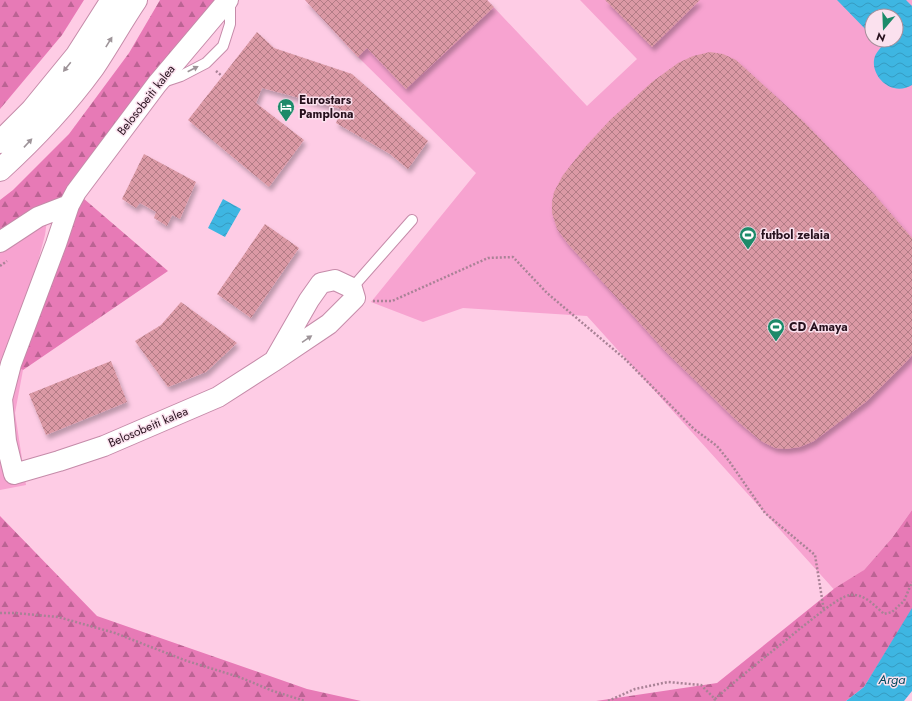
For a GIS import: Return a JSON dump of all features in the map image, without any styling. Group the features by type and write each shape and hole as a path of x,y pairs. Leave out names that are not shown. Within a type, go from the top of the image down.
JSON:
{"main road":[{"path":"0,142 32,110 77,55 112,0"},
{"path":"0,170 22,150 54,116 93,67 136,0"}],"street":[{"name":"Belosobeiti kalea","path":"229,0 157,84 76,192 69,205 11,364 2,399 6,441 7,475 59,461 104,446 218,397 274,361 329,324 354,293 335,280 321,282 308,300 274,361"},
{"path":"0,232 19,218 46,206 69,205"},
{"path":"0,242 38,217 69,205"}],"lane":[{"path":"354,293 412,220"}],"path":[{"path":"354,293 371,302 392,301 488,258 513,257 546,293 625,359 694,429 717,446 730,461 765,514 815,555 824,611"},
{"path":"608,701 635,689 668,682 701,685 715,700 739,678 839,599 851,595 865,598 884,614 892,612 904,601 912,582"},
{"path":"0,613 58,617 94,627 187,661 239,677 273,691 305,701"}],"shaded area":[{"name":"CD Amaya","path":"305,0 487,0 587,106 637,59 580,0 912,0 912,510 892,538 864,570 839,595 587,316 463,308 423,322 371,302 476,173 358,57"},
{"path":"48,213 45,235 11,363 23,370 15,413 26,485 0,490 0,235"}],"green space":[{"path":"0,0 84,0 62,35 0,109"},
{"path":"160,0 229,0 76,192 168,271 23,370 11,364 69,205 0,235 0,200 13,190 69,134 129,53"},
{"path":"912,510 912,610 864,687 846,701 596,701 717,683 835,588 864,570 892,538"},
{"path":"0,516 97,616 307,689 361,701 0,701"}],"water":[{"path":"837,0 906,0 912,6 912,85 901,89 896,89 889,86 877,75 874,64 876,54 880,48 904,48 904,8 864,8 864,28"},
{"path":"223,199 241,209 225,237 208,228"},
{"name":"Arga","path":"912,608 912,691 904,701 846,701 864,687"}],"building":[{"path":"305,0 487,0 494,7 406,89 367,48 358,57"},
{"path":"605,0 700,0 652,47"},
{"path":"257,32 274,48 352,74 428,141 408,169 390,154 336,123 341,109 262,88 256,103 304,140 269,187 188,120"},
{"path":"710,52 723,54 736,60 804,122 874,194 912,238 912,355 867,401 814,441 800,447 786,449 775,448 761,441 736,420 666,352 568,244 557,229 552,213 554,192 563,175 586,146 610,120 652,82 678,63 693,56"},
{"path":"144,154 196,182 180,219 172,215 167,226 154,218 156,212 140,203 136,208 122,199"},
{"path":"265,224 299,248 251,318 217,294"},
{"path":"181,302 237,343 206,372 168,387 135,341 161,325"},
{"path":"111,361 127,402 46,435 29,394"}],"place":[{"name":"Eurostars Pamplona","path":"286,122"},
{"name":"futbol zelaia","path":"748,250"},
{"name":"CD Amaya","path":"776,342"}]}
